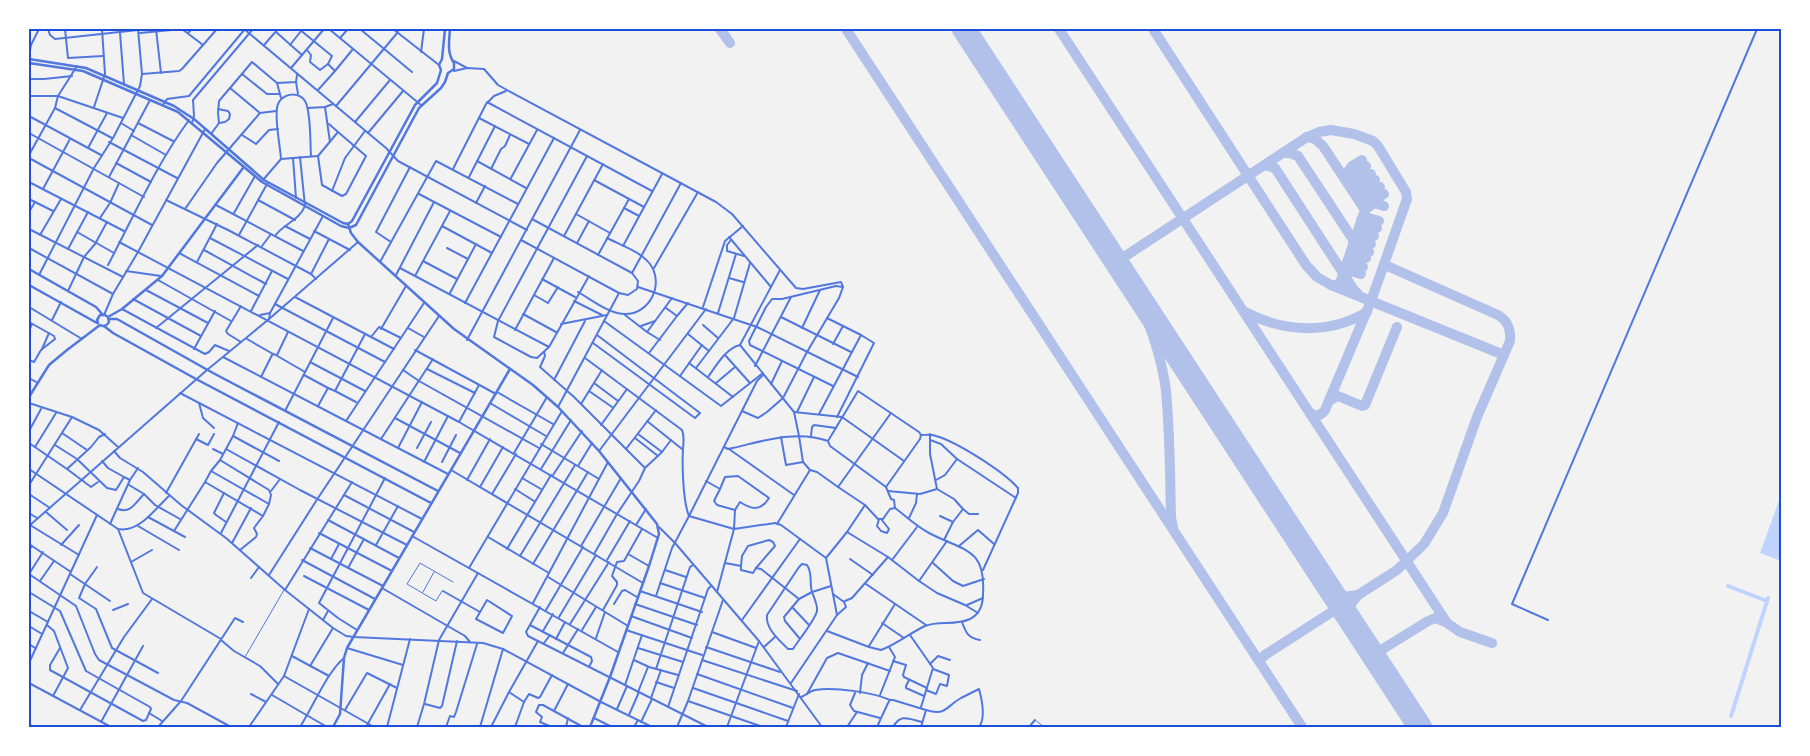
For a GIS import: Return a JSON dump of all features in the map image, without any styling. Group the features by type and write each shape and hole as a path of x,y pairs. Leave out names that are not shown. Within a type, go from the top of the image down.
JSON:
{"main road":[{"path":"29,725 33,727"}],"street":[{"path":"39,29 29,57 77,66 124,84 150,100 178,112 211,134 228,152"},
{"path":"48,29 50,36 53,38 182,29 203,45"},
{"path":"65,29 67,56 69,58 104,56"},
{"path":"93,108 105,76 102,29"},
{"path":"188,33 192,29"},
{"path":"142,74 182,69 217,29"},
{"path":"163,105 164,101 170,98 189,96 245,29 367,132 390,152 393,157 527,230"},
{"path":"192,123 194,119 194,100 253,29"},
{"path":"264,46 278,29"},
{"path":"299,29 332,56 328,64 320,70 310,62 312,55 307,50"},
{"path":"291,68 324,29"},
{"path":"329,29 421,105"},
{"path":"340,38 348,29"},
{"path":"360,29 412,72"},
{"path":"349,226 417,102 437,83 441,70 439,65 394,29"},
{"path":"421,52 423,29"},
{"path":"439,65 442,59 445,29"},
{"path":"450,29 449,45 455,66 452,71"},
{"path":"1548,620 1512,604 1757,29"},
{"path":"156,30 161,73"},
{"path":"39,275 94,168 137,92 142,74 138,31"},
{"path":"290,45 302,31"},
{"path":"276,32 302,56"},
{"path":"336,106 398,32"},
{"path":"120,33 124,84"},
{"path":"318,91 353,49"},
{"path":"442,59 452,60 467,68"},
{"path":"211,134 219,123 219,102 251,63 254,62 278,83 279,94 282,99"},
{"path":"29,63 75,70 164,101 182,110 255,176 296,202 341,226 356,225 421,105 443,85 448,73 467,68 484,69 498,85 698,192 724,208 743,226 791,284 799,289 840,282 843,287"},
{"path":"328,64 334,71"},
{"path":"77,66 58,96 55,108 44,125 29,156 84,189 152,225"},
{"path":"441,70 448,73"},
{"path":"242,74 267,94 279,94"},
{"path":"298,74 296,82 298,95"},
{"path":"29,79 72,76"},
{"path":"355,122 390,80"},
{"path":"278,83 296,82"},
{"path":"230,88 260,112 277,111"},
{"path":"453,169 487,102 494,96 507,90"},
{"path":"332,191 345,158 354,144 403,92"},
{"path":"263,181 281,159 277,111 282,99 290,94 298,95 304,100 308,108 311,156"},
{"path":"29,97 58,96 123,118"},
{"path":"189,96 194,100"},
{"path":"108,178 150,100"},
{"path":"487,102 652,191"},
{"path":"308,108 325,107 333,104"},
{"path":"325,107 330,142"},
{"path":"55,108 112,138"},
{"path":"218,109 226,110 230,114 228,121 219,123"},
{"path":"185,209 217,163 260,112"},
{"path":"88,149 107,113"},
{"path":"29,116 101,155"},
{"path":"479,118 529,144"},
{"path":"108,265 157,168 173,141 189,120"},
{"path":"121,123 134,131"},
{"path":"138,123 173,141"},
{"path":"328,123 354,144 366,157 346,194 342,196 324,187 321,183 318,156 338,132"},
{"path":"469,177 495,126"},
{"path":"242,135 256,144 269,130 279,129"},
{"path":"99,324 98,317 103,315 204,130"},
{"path":"510,179 537,130"},
{"path":"467,340 580,130"},
{"path":"29,134 144,197"},
{"path":"131,135 166,155"},
{"path":"491,169 510,135"},
{"path":"466,303 554,138"},
{"path":"43,189 54,172 70,139"},
{"path":"109,142 177,178"},
{"path":"281,159 318,156"},
{"path":"587,156 498,321 494,335 497,339 533,358 537,358 548,348 588,276"},
{"path":"275,236 285,226 295,220 305,206 300,157"},
{"path":"293,158 296,202"},
{"path":"380,262 436,161 518,204"},
{"path":"477,161 526,188"},
{"path":"116,163 151,182"},
{"path":"564,236 603,164"},
{"path":"104,326 108,322 108,318 162,276 244,167"},
{"path":"391,242 377,235 376,231 410,167"},
{"path":"623,246 662,173"},
{"path":"234,214 255,176"},
{"path":"594,180 644,207"},
{"path":"29,182 125,232"},
{"path":"100,218 110,203 119,183"},
{"path":"632,273 681,183"},
{"path":"267,184 296,197 349,226 358,242 439,316 467,340 510,369 558,407 582,431 646,508 658,527 675,543 764,647 822,727"},
{"path":"239,236 267,184"},
{"path":"476,203 485,186"},
{"path":"653,270 698,192"},
{"path":"418,193 501,237"},
{"path":"29,199 53,211"},
{"path":"40,235 61,199"},
{"path":"166,199 296,265 316,279"},
{"path":"598,255 629,199"},
{"path":"258,200 295,220"},
{"path":"29,212 35,202"},
{"path":"395,276 434,202"},
{"path":"216,205 303,251"},
{"path":"624,208 640,216"},
{"path":"415,276 450,211"},
{"path":"68,249 88,212"},
{"path":"576,214 610,233"},
{"path":"268,320 270,313 323,216"},
{"path":"532,219 632,273 637,278 638,287"},
{"path":"577,243 589,221"},
{"path":"68,291 84,257 96,244 107,222"},
{"path":"197,263 217,224"},
{"path":"285,226 310,239"},
{"path":"442,226 492,253"},
{"path":"599,451 688,334 704,308 723,247 743,226"},
{"path":"29,229 123,277"},
{"path":"314,231 350,250"},
{"path":"77,232 114,253"},
{"path":"156,328 191,298 208,288 244,256 260,246 271,234"},
{"path":"210,238 288,279"},
{"path":"608,238 642,256 649,263 656,280 652,299 636,312 624,314"},
{"path":"311,274 329,239"},
{"path":"729,239 727,251 744,256"},
{"path":"729,239 771,287"},
{"path":"521,240 620,294 630,294 638,287"},
{"path":"119,242 474,430 658,538"},
{"path":"79,555 29,526 206,370 268,320 358,242"},
{"path":"449,294 476,244"},
{"path":"29,248 113,294"},
{"path":"448,248 468,259"},
{"path":"204,250 266,284"},
{"path":"179,253 259,296"},
{"path":"718,313 736,254"},
{"path":"515,330 554,258"},
{"path":"424,261 457,279"},
{"path":"696,368 734,318 750,263"},
{"path":"400,268 548,348"},
{"path":"29,269 96,307 108,318 116,318 206,370 438,491"},
{"path":"708,377 725,355 735,346 740,345 780,270"},
{"path":"126,271 162,276"},
{"path":"251,311 272,271"},
{"path":"729,278 744,282"},
{"path":"542,279 576,297"},
{"path":"158,280 231,321"},
{"path":"381,329 406,286"},
{"path":"833,386 782,361 749,342 770,301 836,286 843,287"},
{"path":"30,287 61,302 196,379 431,503"},
{"path":"534,295 548,303 558,287"},
{"path":"638,287 751,324 842,368 858,378"},
{"path":"742,411 758,418 783,398 843,287"},
{"path":"146,290 208,323"},
{"path":"802,328 820,290"},
{"path":"578,292 610,310 624,314 660,340"},
{"path":"558,407 620,294"},
{"path":"755,366 792,296"},
{"path":"295,297 394,349"},
{"path":"647,332 672,298"},
{"path":"134,299 201,336"},
{"path":"574,301 602,315"},
{"path":"52,320 61,302"},
{"path":"346,421 424,303"},
{"path":"649,353 688,303"},
{"path":"275,304 385,362"},
{"path":"241,306 231,321 227,332 241,342"},
{"path":"29,307 82,339"},
{"path":"666,308 677,316"},
{"path":"122,309 194,349 207,354 215,345 229,351"},
{"path":"194,349 215,311"},
{"path":"260,316 270,313"},
{"path":"114,314 116,318"},
{"path":"523,314 557,332"},
{"path":"561,324 585,321 607,315"},
{"path":"269,576 334,472 439,316"},
{"path":"285,410 333,318"},
{"path":"781,318 852,352"},
{"path":"827,318 861,334 873,341 874,344 837,417"},
{"path":"554,380 585,321"},
{"path":"604,321 721,406 763,374"},
{"path":"640,326 655,321"},
{"path":"29,322 49,333 55,339 41,350"},
{"path":"29,331 32,324"},
{"path":"29,397 55,359 99,324"},
{"path":"703,325 718,338"},
{"path":"833,344 842,326"},
{"path":"371,338 377,328 401,338"},
{"path":"408,328 424,337"},
{"path":"277,355 288,332"},
{"path":"29,360 34,362 49,333"},
{"path":"335,391 365,334"},
{"path":"688,334 709,351"},
{"path":"818,414 861,334"},
{"path":"593,343 695,418 700,413 597,335"},
{"path":"246,338 277,355 328,388 357,403"},
{"path":"680,376 702,345"},
{"path":"740,345 755,366 795,412 803,462 810,470 817,472 865,505 880,519 889,529 887,533 880,531 876,526 880,519 890,509 895,508"},
{"path":"415,350 553,424"},
{"path":"544,352 544,358 540,366 645,468"},
{"path":"261,377 273,354"},
{"path":"725,355 750,384"},
{"path":"223,356 448,474"},
{"path":"585,358 682,430 684,434 684,487 688,516"},
{"path":"381,439 433,359"},
{"path":"771,384 782,361"},
{"path":"310,362 365,391"},
{"path":"689,363 734,397"},
{"path":"716,383 734,367"},
{"path":"427,369 474,393"},
{"path":"334,727 340,714 344,658 347,648 510,369"},
{"path":"402,370 539,448"},
{"path":"581,404 602,370"},
{"path":"656,596 664,570 688,516 757,381 763,374"},
{"path":"795,412 814,377"},
{"path":"29,378 38,383"},
{"path":"594,383 618,401"},
{"path":"459,422 479,385"},
{"path":"318,406 328,388"},
{"path":"601,425 627,389"},
{"path":"589,391 612,408"},
{"path":"828,441 858,391 921,435 930,434 947,441 990,466 1018,488 1016,498 983,570"},
{"path":"180,393 422,519"},
{"path":"492,494 547,397"},
{"path":"398,448 422,402"},
{"path":"29,403 72,417 105,434 118,447"},
{"path":"199,403 203,418 214,428"},
{"path":"490,403 546,436"},
{"path":"29,431 42,408"},
{"path":"626,449 656,410"},
{"path":"470,568 487,536 562,411"},
{"path":"795,412 842,417 904,462"},
{"path":"35,448 56,413"},
{"path":"838,487 891,413"},
{"path":"424,462 448,416"},
{"path":"29,486 72,417"},
{"path":"395,418 460,453"},
{"path":"541,469 571,420"},
{"path":"647,421 683,450"},
{"path":"220,534 279,422"},
{"path":"417,448 431,422"},
{"path":"174,531 211,471 220,460 238,423"},
{"path":"811,436 814,425 836,428"},
{"path":"507,549 542,490 582,431"},
{"path":"62,433 88,450"},
{"path":"67,469 99,437 105,434"},
{"path":"166,493 199,434"},
{"path":"196,439 208,445 214,434"},
{"path":"638,434 662,452"},
{"path":"930,434 932,462 938,489"},
{"path":"442,462 456,435"},
{"path":"886,487 921,435"},
{"path":"233,436 279,461"},
{"path":"728,449 781,437 811,436 828,441 830,446 886,487 891,499 894,500 895,508 917,526 959,546 976,559 983,570 983,598 978,613 962,622 926,625 882,650 827,631"},
{"path":"781,437 786,465 803,462"},
{"path":"635,438 658,456"},
{"path":"467,480 490,439"},
{"path":"558,618 645,468 662,452 671,440"},
{"path":"930,440 940,444 957,459 1016,498"},
{"path":"29,443 92,487 99,481"},
{"path":"520,556 592,443"},
{"path":"55,444 77,459 107,488 116,490 124,477"},
{"path":"541,444 599,478"},
{"path":"480,487 503,447"},
{"path":"724,447 794,495"},
{"path":"226,449 407,545"},
{"path":"213,450 223,454"},
{"path":"114,451 120,458 138,468 169,496 232,543 285,590 346,636 491,644 652,727"},
{"path":"936,480 945,475 957,459"},
{"path":"220,460 266,487 270,492 271,499 269,504 254,528 257,534 256,537 250,539 239,550"},
{"path":"102,461 108,468 130,480"},
{"path":"533,603 608,462"},
{"path":"110,524 130,480 138,468"},
{"path":"29,469 118,529 128,530 138,526 169,496"},
{"path":"451,470 643,583"},
{"path":"777,524 810,470"},
{"path":"211,471 269,504"},
{"path":"532,564 588,472"},
{"path":"716,592 719,588 734,529 735,510 740,502 750,508 763,507 769,498 738,476 725,477 714,501 716,505 735,510"},
{"path":"358,630 319,603 385,478"},
{"path":"522,478 542,490"},
{"path":"546,610 562,586 621,478"},
{"path":"270,492 280,479"},
{"path":"706,481 720,489"},
{"path":"205,482 262,516"},
{"path":"245,656 302,560 352,482"},
{"path":"129,484 158,507 180,519"},
{"path":"515,489 535,502"},
{"path":"888,491 917,494 938,489 954,499 969,514 978,514"},
{"path":"224,493 214,513 226,522"},
{"path":"29,494 50,508"},
{"path":"118,509 129,510 144,494"},
{"path":"909,518 916,503 917,494"},
{"path":"344,495 414,532"},
{"path":"826,558 847,532 865,505"},
{"path":"376,545 398,506"},
{"path":"232,543 251,508"},
{"path":"636,525 646,508"},
{"path":"919,581 933,563 946,540 953,522 963,509"},
{"path":"46,512 66,530"},
{"path":"29,513 38,518"},
{"path":"29,663 97,516"},
{"path":"688,516 734,529 772,523 782,525 826,558 837,616"},
{"path":"940,516 953,522"},
{"path":"148,517 185,537"},
{"path":"328,520 399,558"},
{"path":"570,624 608,562 630,521"},
{"path":"61,545 80,525"},
{"path":"138,526 179,550"},
{"path":"892,560 917,526"},
{"path":"590,727 601,702 649,566 658,538 658,527"},
{"path":"118,529 141,590 152,599 245,656 266,671 279,684"},
{"path":"595,639 604,611 617,586 617,582 612,576 615,566 618,561 623,562 642,529"},
{"path":"959,546 978,530 994,544"},
{"path":"847,532 888,557 919,581 944,597 966,605 978,613"},
{"path":"319,533 392,571"},
{"path":"412,536 618,652"},
{"path":"487,536 549,573"},
{"path":"348,568 364,539"},
{"path":"742,621 800,539"},
{"path":"769,540 773,542 775,546 756,568 753,573 741,570 742,556 748,546 769,540"},
{"path":"331,559 339,544"},
{"path":"29,550 30,545 43,552 110,601"},
{"path":"310,548 382,587 465,636 470,642"},
{"path":"130,562 152,550"},
{"path":"43,552 29,574 76,606 97,658 174,700 181,701 231,727"},
{"path":"628,554 649,566"},
{"path":"844,602 852,598 866,584 888,557"},
{"path":"850,559 874,575"},
{"path":"302,560 376,599"},
{"path":"40,582 54,561"},
{"path":"454,582 420,563 407,584 436,601 443,591 480,612"},
{"path":"724,563 742,566"},
{"path":"933,563 952,581 963,586 984,579"},
{"path":"804,564 809,569 812,578 812,592 817,610 793,649 790,650 776,637 768,625 766,617 800,566 804,564"},
{"path":"656,669 690,567 694,565"},
{"path":"251,578 259,567"},
{"path":"98,568 85,584 79,598 96,609 110,646 158,673"},
{"path":"756,568 761,569 799,599"},
{"path":"664,570 687,578"},
{"path":"422,593 434,571"},
{"path":"417,727 439,640 478,572"},
{"path":"304,576 369,610"},
{"path":"548,577 604,611 627,628 704,656"},
{"path":"660,583 706,598"},
{"path":"866,584 926,625"},
{"path":"668,707 702,612 708,589 712,586"},
{"path":"800,638 784,620 784,616 799,599 812,592 831,586"},
{"path":"614,604 622,591 625,590 637,597"},
{"path":"640,591 702,612"},
{"path":"29,592 55,607 64,616 84,669 150,706 151,708 146,720 143,721 49,668 60,648"},
{"path":"791,684 837,616 846,607 844,602 833,594"},
{"path":"966,605 983,598"},
{"path":"80,710 116,650 152,599"},
{"path":"486,600 512,616 502,633 476,619 480,612 486,600"},
{"path":"677,727 693,688 723,600"},
{"path":"113,610 128,604"},
{"path":"636,604 697,624"},
{"path":"869,647 895,604"},
{"path":"540,607 526,634 708,727"},
{"path":"582,631 596,607"},
{"path":"792,607 809,625"},
{"path":"249,727 284,676 309,609"},
{"path":"29,611 47,623 52,630 68,668 54,696"},
{"path":"323,620 328,611"},
{"path":"543,631 553,614"},
{"path":"631,616 692,638"},
{"path":"158,727 181,701 235,618 243,622"},
{"path":"556,639 565,622"},
{"path":"962,622 968,635 972,639 980,640"},
{"path":"882,623 904,638"},
{"path":"530,625 591,657 592,661 589,667"},
{"path":"29,626 42,634"},
{"path":"310,666 333,628"},
{"path":"563,653 578,629"},
{"path":"712,632 756,648"},
{"path":"544,643 550,635"},
{"path":"617,710 642,635"},
{"path":"893,662 905,664 903,675 936,694 940,684 947,686 949,675 933,669 910,635"},
{"path":"764,647 776,637"},
{"path":"387,727 410,639"},
{"path":"424,704 440,708 442,706 457,641"},
{"path":"492,727 509,692 538,641"},
{"path":"727,727 759,641"},
{"path":"446,727 450,716 454,716 456,712 477,642"},
{"path":"29,644 36,648"},
{"path":"101,722 143,646"},
{"path":"706,647 781,672"},
{"path":"880,696 893,662 894,655 889,647"},
{"path":"347,648 403,665"},
{"path":"638,648 684,663"},
{"path":"480,727 503,649"},
{"path":"807,694 824,662 830,656 838,653 890,671"},
{"path":"292,656 329,676"},
{"path":"930,664 938,656 950,660"},
{"path":"300,727 329,676 344,658"},
{"path":"634,660 648,667 679,676"},
{"path":"702,660 798,693"},
{"path":"860,693 862,675 868,663"},
{"path":"629,716 648,667"},
{"path":"921,707 933,669"},
{"path":"641,722 661,670"},
{"path":"345,710 366,673 397,688"},
{"path":"697,674 793,708"},
{"path":"284,676 374,727"},
{"path":"515,727 529,694 540,697 552,676"},
{"path":"909,680 906,688 924,696"},
{"path":"656,682 674,688"},
{"path":"29,683 111,727"},
{"path":"366,727 390,684"},
{"path":"554,711 568,684"},
{"path":"693,688 788,721"},
{"path":"801,697 813,690 855,692 880,696 926,710 940,712 979,689 982,724 978,727"},
{"path":"509,692 524,702"},
{"path":"855,692 850,706 857,712 880,718"},
{"path":"786,727 798,693"},
{"path":"250,694 266,703"},
{"path":"272,695 326,727"},
{"path":"877,727 890,700"},
{"path":"688,701 763,727"},
{"path":"552,727 541,722 541,716 536,712 541,705 583,727"},
{"path":"921,727 926,710"},
{"path":"847,727 857,712"},
{"path":"149,714 163,722"},
{"path":"566,727 568,718"},
{"path":"594,718 612,727"},
{"path":"893,727 897,720 902,718 922,722"},
{"path":"634,727 638,720"},
{"path":"1029,727 1034,720 1044,727"}],"water":[{"path":"1781,495 1781,561 1760,553"}],"waterway":[{"path":"1728,586 1767,601"},
{"path":"1731,716 1768,598"}],"taxiway":[{"path":"720,29 730,43"},
{"path":"846,29 1302,727"},
{"path":"970,29 971,40"},
{"path":"1059,29 1447,623 1460,632 1492,643"},
{"path":"1153,29 1306,265 1317,277 1331,285 1504,355"},
{"path":"1124,257 1307,137 1331,130 1354,134 1373,141 1406,192 1407,199 1371,301 1325,410 1322,414 1318,415 1310,413"},
{"path":"1307,137 1315,139 1323,146 1365,210 1340,283 1331,285"},
{"path":"1283,153 1298,156 1354,241"},
{"path":"1362,160 1349,170 1368,201 1365,210"},
{"path":"1265,165 1275,168 1358,294"},
{"path":"1354,178 1356,172 1366,166"},
{"path":"1359,186 1359,181 1371,174"},
{"path":"1363,193 1364,187 1375,180"},
{"path":"1367,199 1368,195 1380,187"},
{"path":"1368,205 1384,194"},
{"path":"1366,209 1374,203 1384,206"},
{"path":"1361,220 1365,217 1379,221"},
{"path":"1359,228 1365,225 1377,228"},
{"path":"1355,237 1363,233 1374,236"},
{"path":"1353,243 1359,240 1371,244"},
{"path":"1351,251 1357,247 1369,252"},
{"path":"1110,252 1116,257 1124,257 1120,263 1122,270"},
{"path":"1348,260 1355,254 1366,258"},
{"path":"1345,268 1351,263 1363,267"},
{"path":"1259,661 1265,655 1397,570 1424,544 1443,513 1477,417 1510,341 1508,326 1498,315 1385,265"},
{"path":"1343,272 1350,271 1361,274"},
{"path":"1136,293 1155,341 1166,391 1173,528"},
{"path":"1245,312 1275,324 1306,328 1337,325 1367,312"},
{"path":"1329,401 1338,396 1362,406 1365,405 1397,327"},
{"path":"1332,594 1343,597 1358,595 1351,604 1349,619"},
{"path":"1373,655 1428,621 1435,618 1446,622"}],"runway":[{"path":"964,29 1420,727"}]}
